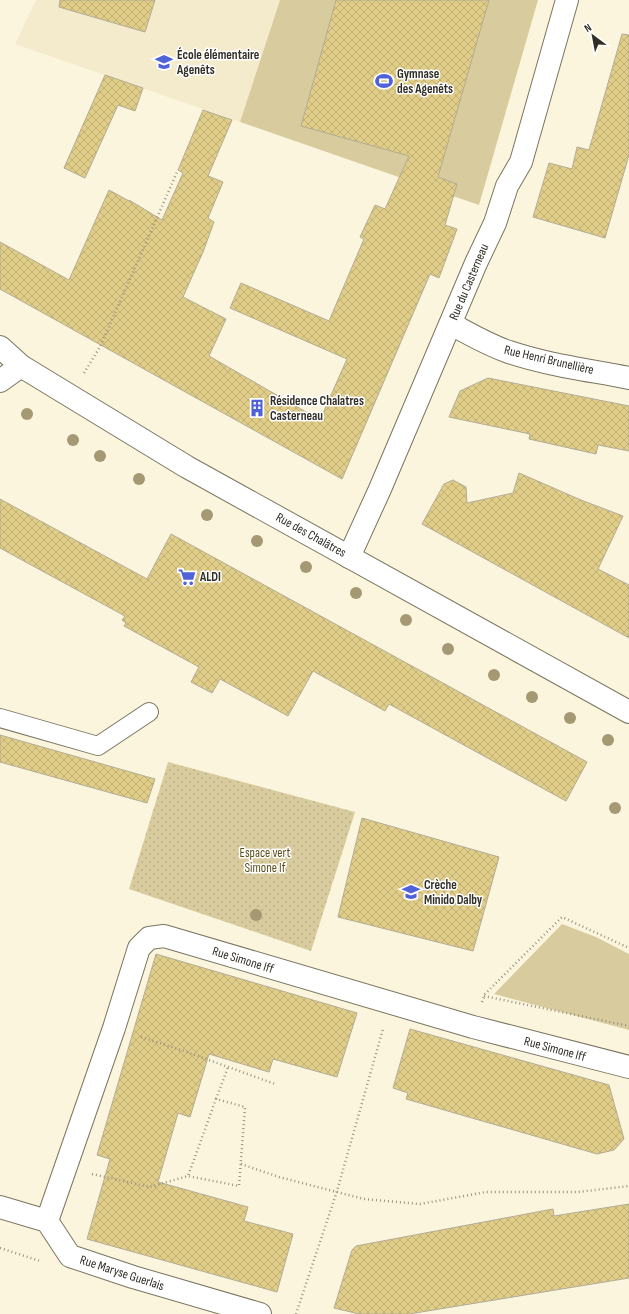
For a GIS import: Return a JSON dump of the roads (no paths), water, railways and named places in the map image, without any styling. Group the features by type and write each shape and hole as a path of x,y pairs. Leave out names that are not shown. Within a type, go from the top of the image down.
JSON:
{"street":[{"name":"Rue du Casterneau","path":"349,556 380,489 450,324 495,223 507,186 521,162 567,0"},
{"name":"Rue Henri Brunellière","path":"450,324 468,332 486,344 526,358 629,378"},
{"name":"Rue des Chalâtres","path":"0,347 21,366 187,467 629,712"},
{"path":"0,381 21,366"},
{"name":"Rue Simone Iff","path":"46,1221 114,1028 139,948 149,938 164,936 390,1004 629,1067"},
{"path":"0,1207 46,1221"},
{"name":"Rue Maryse Guerlais","path":"46,1221 70,1256 133,1277 260,1314"}],"lane":[{"path":"0,718 98,746 149,712"}],"place":[{"name":"École élémentaire Agenêts","path":"164,62"},
{"name":"Gymnase des Agenêts","path":"384,81"},
{"name":"Résidence Chalatres Casterneau","path":"257,408"},
{"name":"ALDI","path":"187,577"},
{"name":"Crèche Minido Dalby","path":"411,892"}],"park label":[{"name":"Espace vert Simone If","path":"265,860"}]}
